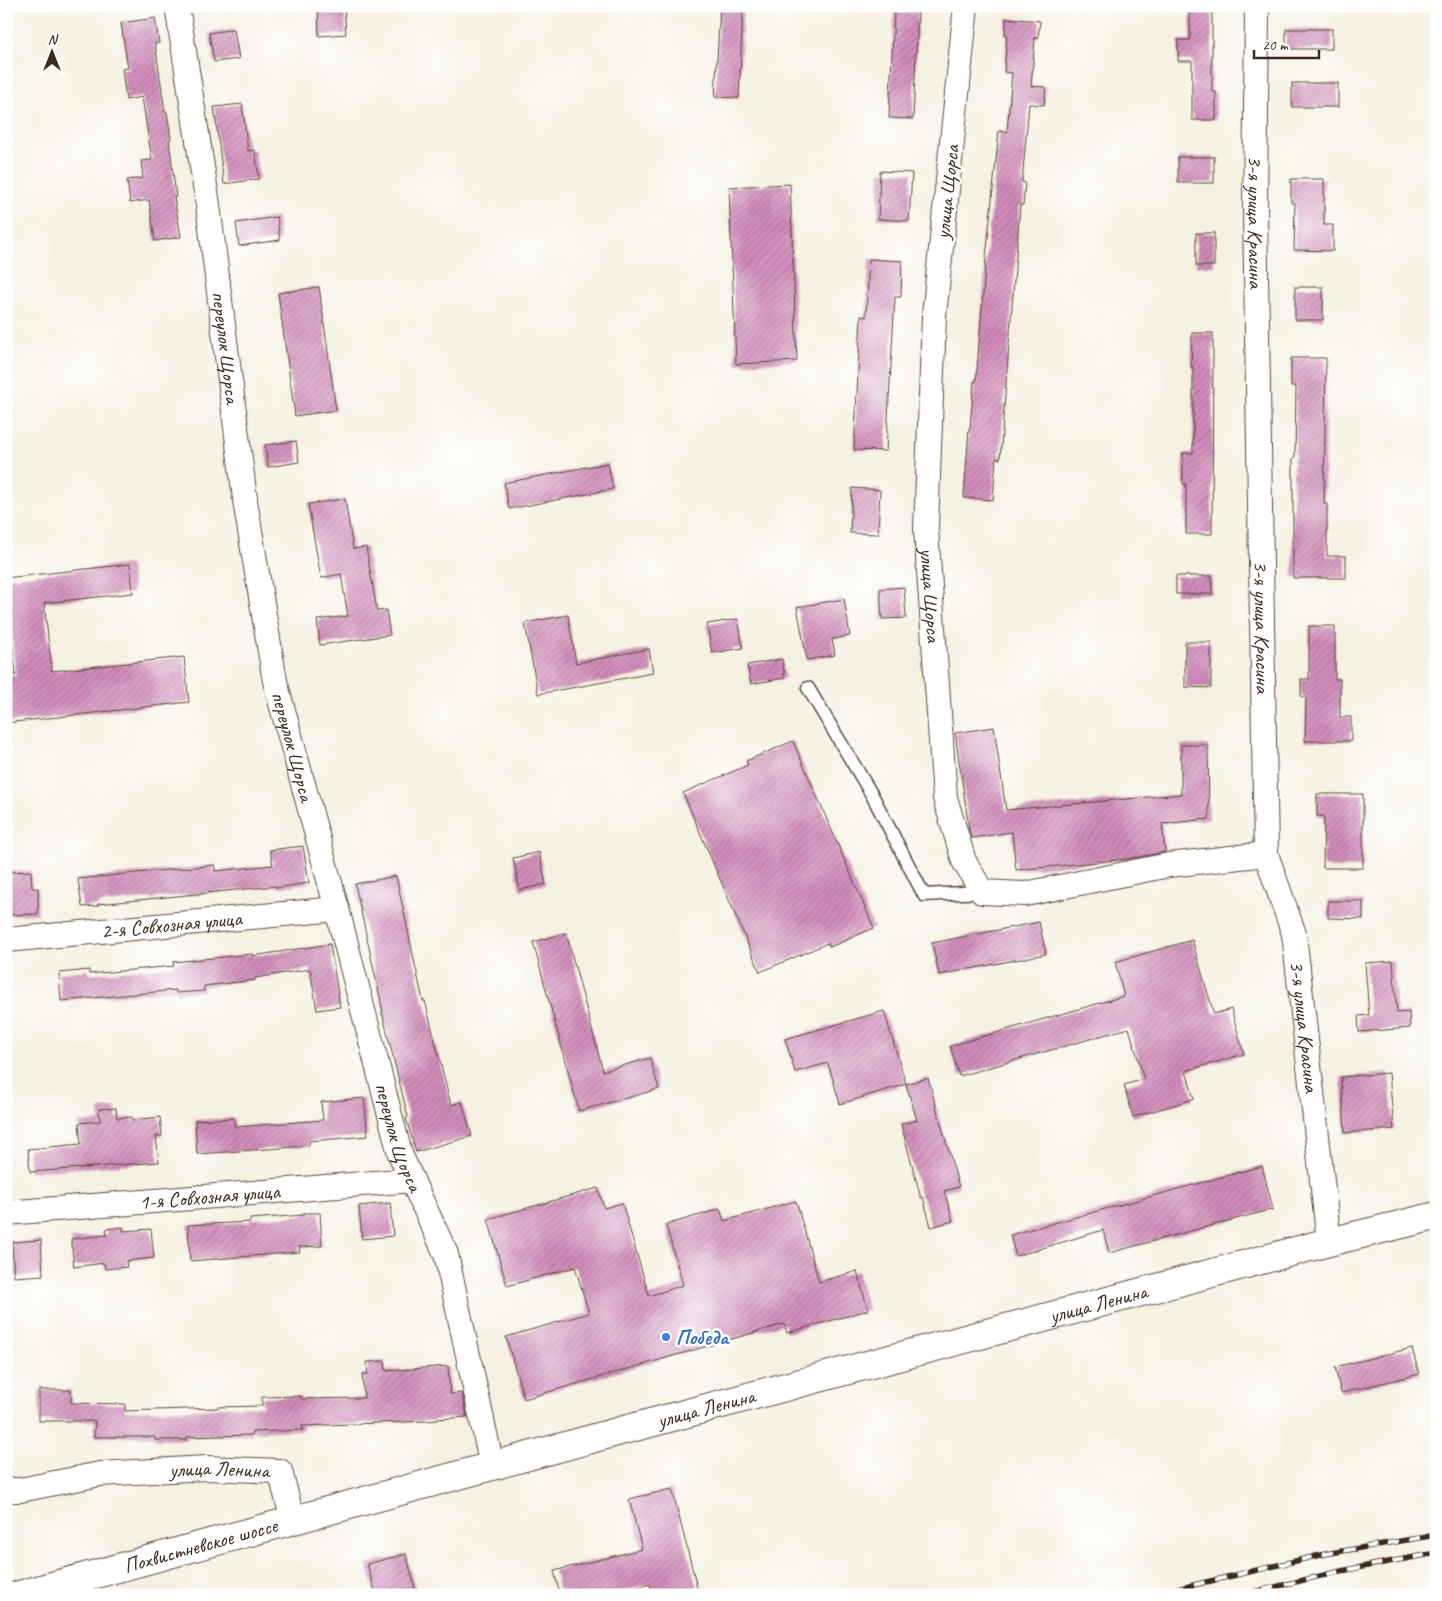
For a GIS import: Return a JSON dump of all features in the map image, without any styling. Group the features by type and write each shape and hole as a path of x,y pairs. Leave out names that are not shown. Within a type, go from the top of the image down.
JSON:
{"main road":[{"name":"улица Ленина","path":"293,1520 1329,1242 1436,1216"},
{"name":"Похвистневское шоссе","path":"19,1595 293,1520"}],"street":[{"name":"переулок Щорса","path":"177,6 208,205 246,507 275,681 337,909 400,1154 446,1254 492,1466"},
{"name":"улица Щорса","path":"966,6 934,316 926,529 945,798 964,861 982,892"},
{"name":"3-я улица Красина","path":"1257,6 1255,213 1266,854 1294,934 1329,1242"},
{"path":"982,892 1025,894 1169,865 1266,854"},
{"name":"2-я Совхозная улица","path":"6,940 337,909"},
{"name":"1-я Совхозная улица","path":"6,1213 412,1180"},
{"name":"улица Ленина","path":"6,1490 20,1490 100,1474 206,1468 280,1471 293,1520"}],"lane":[{"path":"808,688 872,795 924,895 982,892"}],"building":[{"path":"318,6 344,6 346,34 319,36"},
{"path":"720,6 743,6 739,98 715,97"},
{"path":"1190,6 1212,6 1212,92 1216,92 1216,120 1192,120 1192,61 1178,61 1178,40 1190,40"},
{"path":"894,12 918,13 913,119 889,118"},
{"path":"155,18 159,43 155,43 171,139 169,140 176,197 174,197 181,237 155,241 149,200 130,203 127,180 143,178 141,161 152,160 142,97 126,100 122,69 128,68 121,23"},
{"path":"1006,18 1040,21 1038,38 1035,38 1031,86 1046,87 1044,105 1029,104 1022,182 1025,183 1023,205 1020,205 1000,459 996,458 993,500 964,498 969,428 974,381 976,382 999,131 1007,132 1012,73 1004,72 1007,35 1005,35"},
{"path":"234,29 239,59 214,62 209,33"},
{"path":"1286,29 1332,29 1332,49 1286,49"},
{"path":"1292,83 1338,83 1338,107 1292,107"},
{"path":"242,104 248,151 255,150 259,179 224,184 214,107"},
{"path":"1178,157 1214,157 1214,183 1178,183"},
{"path":"880,171 912,173 909,221 878,219"},
{"path":"1291,179 1324,179 1324,225 1333,225 1333,251 1294,250 1295,203 1291,203"},
{"path":"790,184 797,361 736,364 729,187"},
{"path":"277,217 280,240 239,246 236,223"},
{"path":"1196,233 1214,233 1214,266 1196,266"},
{"path":"869,259 902,261 901,297 895,297 886,451 854,450 861,316 866,317"},
{"path":"319,287 336,410 295,416 278,293"},
{"path":"1295,287 1323,287 1323,320 1295,320"},
{"path":"1192,333 1213,333 1212,534 1186,534 1186,484 1183,484 1183,453 1193,453"},
{"path":"1291,358 1326,358 1324,504 1327,504 1327,556 1346,556 1346,578 1293,578 1293,458 1295,458 1296,386 1291,386"},
{"path":"296,441 299,462 268,467 265,445"},
{"path":"608,463 613,489 509,509 504,483"},
{"path":"852,488 880,490 878,534 850,533"},
{"path":"345,499 353,549 366,547 377,611 386,610 390,635 320,645 317,620 348,616 341,574 321,578 308,504"},
{"path":"130,564 133,593 44,603 52,671 184,657 189,702 6,723 6,676 16,675 8,607 6,607 6,578"},
{"path":"1176,576 1212,576 1212,594 1176,594"},
{"path":"904,587 906,618 882,619 880,589"},
{"path":"844,599 850,636 832,639 835,655 807,660 797,607"},
{"path":"568,615 576,663 649,649 653,673 538,694 525,623"},
{"path":"738,619 743,648 712,653 707,624"},
{"path":"1309,626 1335,626 1335,679 1340,679 1340,717 1351,717 1351,741 1305,741 1306,697 1301,697 1301,679 1309,679"},
{"path":"1185,642 1211,642 1211,688 1185,687"},
{"path":"782,659 785,678 751,684 747,665"},
{"path":"994,727 1006,810 1181,794 1181,745 1208,745 1209,819 1162,824 1165,852 1127,859 1016,870 1012,832 971,838 969,829 955,733"},
{"path":"793,741 874,928 830,947 828,943 760,972 683,793 748,765 746,761"},
{"path":"1317,794 1363,794 1363,868 1323,868 1324,816 1317,816"},
{"path":"303,846 309,883 276,888 276,886 82,907 78,879 215,865 215,871 273,865 270,850"},
{"path":"539,852 546,884 520,890 513,858"},
{"path":"31,871 32,888 38,888 38,914 6,915 6,872"},
{"path":"396,876 423,1001 425,1001 451,1105 462,1102 472,1136 416,1152 406,1118 408,1117 382,1012 355,884"},
{"path":"1328,901 1363,901 1363,919 1328,918"},
{"path":"1039,922 1046,954 939,975 932,943"},
{"path":"566,933 603,1071 650,1058 659,1089 579,1111 533,942"},
{"path":"1192,940 1214,1014 1231,1009 1244,1054 1186,1071 1194,1099 1133,1117 1124,1085 1144,1079 1129,1028 959,1076 950,1046 1124,996 1115,962"},
{"path":"330,944 340,1007 317,1010 310,969 255,978 255,980 204,986 204,991 176,993 176,990 61,1001 59,973 89,970 89,974 174,966 173,962 253,954 253,956"},
{"path":"1393,961 1397,1013 1409,1012 1410,1028 1359,1032 1358,1016 1369,1015 1365,963"},
{"path":"884,1011 906,1084 840,1104 828,1063 795,1072 785,1039"},
{"path":"1389,1073 1394,1129 1345,1133 1341,1077"},
{"path":"928,1078 959,1187 944,1191 953,1221 931,1227 901,1124 917,1120 906,1084"},
{"path":"364,1098 368,1136 309,1141 309,1146 197,1154 195,1120 234,1118 235,1127 323,1120 321,1102"},
{"path":"116,1108 117,1118 132,1117 132,1120 160,1117 162,1136 156,1136 159,1162 30,1172 28,1149 81,1144 79,1123 100,1121 99,1109"},
{"path":"1262,1166 1273,1209 1109,1253 1103,1230 1016,1256 1010,1235"},
{"path":"598,1188 604,1208 622,1203 649,1296 683,1285 666,1225 720,1209 724,1221 796,1201 819,1282 857,1271 868,1310 787,1333 784,1324 524,1399 506,1337 589,1313 575,1267 507,1286 488,1219"},
{"path":"390,1203 393,1236 362,1239 359,1206"},
{"path":"303,1213 320,1213 322,1246 299,1247 300,1252 190,1261 188,1225 250,1222 250,1219 304,1215"},
{"path":"123,1227 123,1231 151,1229 154,1258 126,1261 127,1267 105,1269 104,1263 74,1267 71,1239 107,1235 106,1229"},
{"path":"41,1240 43,1275 14,1277 12,1242"},
{"path":"1412,1348 1419,1374 1341,1393 1335,1367"},
{"path":"385,1361 386,1371 448,1366 450,1394 462,1393 467,1417 427,1421 302,1426 303,1430 252,1432 252,1435 187,1437 187,1440 155,1440 155,1437 94,1437 95,1421 39,1421 39,1390 71,1390 71,1403 125,1404 125,1411 262,1406 262,1397 301,1396 301,1399 364,1398 362,1374 368,1374 367,1362"},
{"path":"672,1489 699,1595 653,1595 650,1584 609,1595 560,1595 554,1571 642,1549 629,1499"},
{"path":"406,1554 417,1595 376,1595 367,1564"}],"railway":[{"path":"1151,1595 1325,1554 1436,1535"},
{"path":"1242,1595 1341,1571 1436,1553"}],"place":[{"name":"Победа","path":"666,1337"}]}
